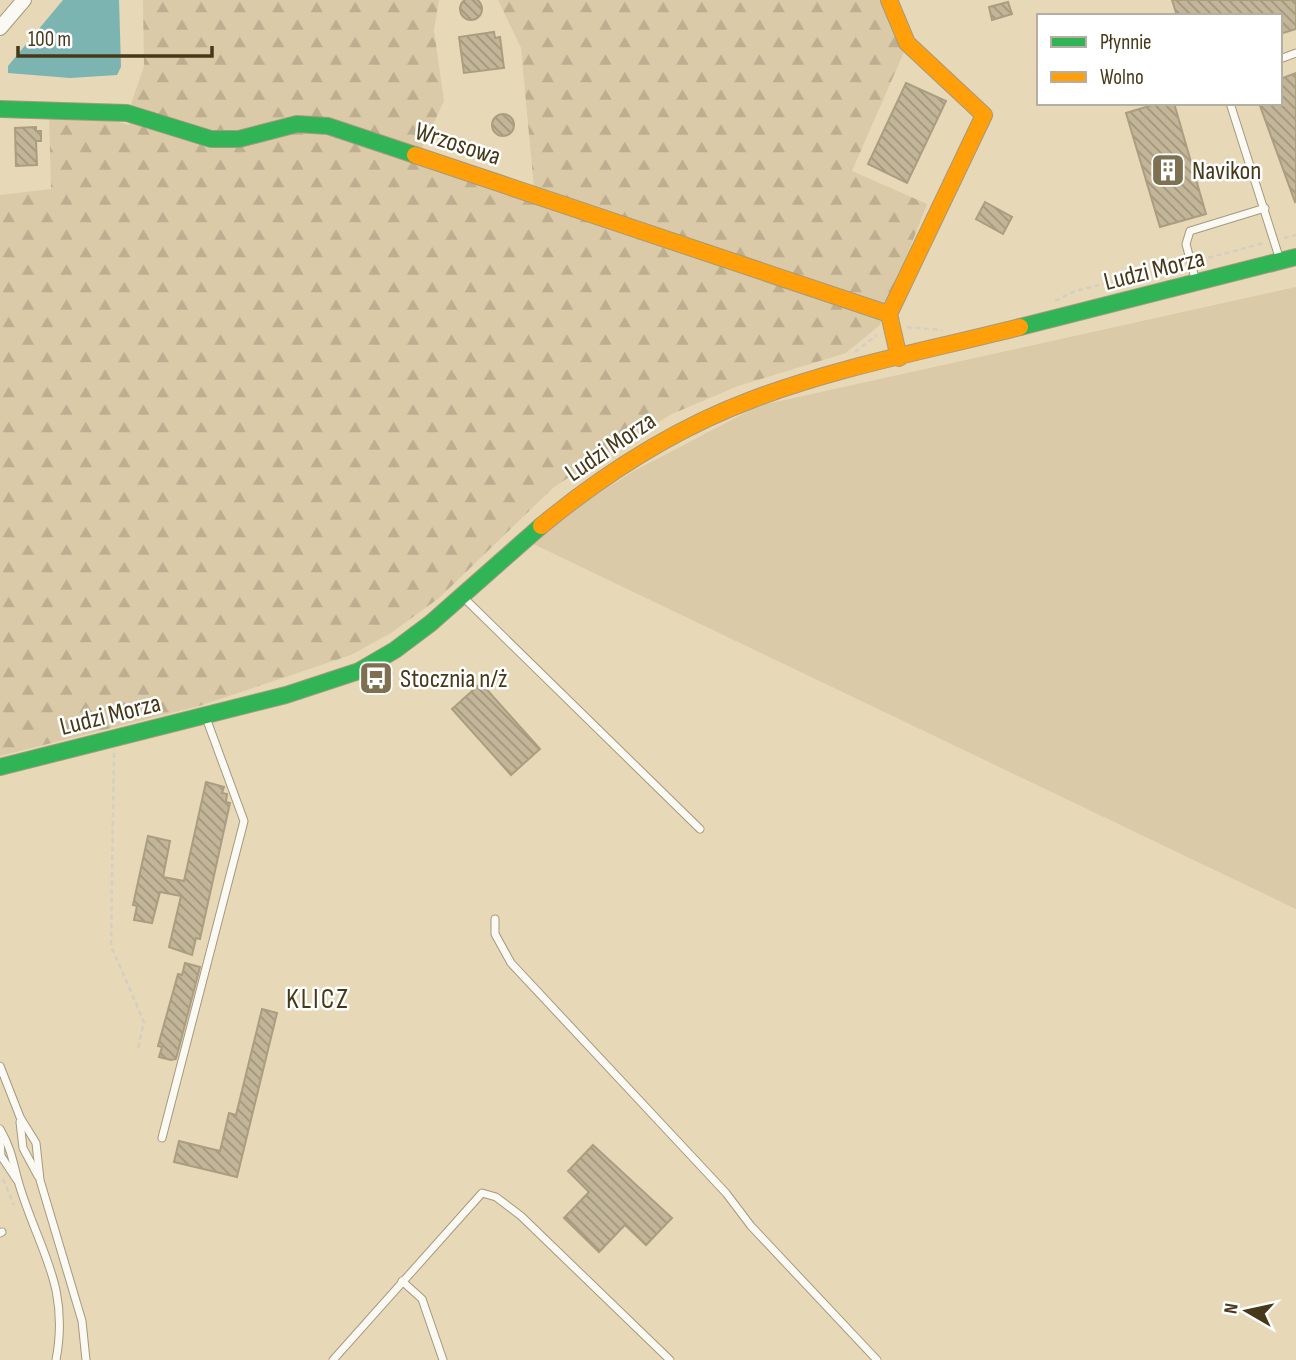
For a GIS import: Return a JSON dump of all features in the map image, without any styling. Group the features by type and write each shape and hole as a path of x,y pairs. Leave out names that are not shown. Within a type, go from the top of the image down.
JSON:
{"street":[{"path":"0,28 24,0"},
{"path":"889,0 907,43 984,115 891,322 900,358"},
{"name":"Wrzosowa","path":"0,109 127,113 211,139 239,139 297,124 328,126 891,322"},
{"name":"Ludzi Morza","path":"0,767 293,693 353,673 410,641 570,503 631,458 679,429 757,396 1288,259"}],"lane":[{"path":"1231,105 1274,240 1288,259"},
{"path":"1196,283 1186,244 1190,231 1265,208"},
{"path":"463,597 700,829"},
{"path":"162,1138 244,821 205,715"},
{"path":"495,919 495,934 511,963 726,1193 751,1226 877,1360"},
{"path":"0,1066 20,1118 36,1143 40,1180 77,1301 86,1360"},
{"path":"20,1118 23,1148 40,1180"},
{"path":"0,1129 13,1152 19,1184 56,1282 60,1312 56,1360"},
{"path":"0,1140 1,1156 19,1184"},
{"path":"333,1360 482,1194 496,1197 521,1216 670,1360"},
{"path":"402,1281 422,1299 443,1360"}],"path":[{"path":"1053,302 1075,291 1296,235"},
{"path":"852,356 891,322 947,331"},
{"path":"114,739 111,946 144,1022 138,1049"},
{"path":"0,1169 15,1207"}],"green space":[{"path":"143,0 439,0 434,30 444,101 422,148 534,188 521,48 498,0 881,0 904,52 852,171 927,204 880,325 846,353 738,386 672,414 591,463 554,487 439,598 391,633 351,655 199,706 0,756 0,195 51,189 49,116 104,118 129,125 132,101 144,66"},
{"path":"1296,287 1296,909 525,540 634,471 758,406"}],"water":[{"path":"63,0 119,0 121,67 117,75 70,78 8,73 8,66"}],"building":[{"path":"475,-1 481,5 479,17 471,20 463,17 460,9 463,1"},
{"path":"1172,0 1296,0 1296,29 1282,33 1282,14 1176,14"},
{"path":"1008,2 1012,14 992,20 989,7"},
{"path":"494,32 495,38 500,37 504,68 464,73 459,37"},
{"name":"Navikon","path":"1296,73 1295,202 1260,105 1282,105 1282,78"},
{"path":"906,83 946,101 907,183 868,164"},
{"name":"Navikon","path":"1152,105 1175,105 1206,214 1160,227 1126,113"},
{"path":"503,114 511,117 514,125 511,133 503,136 495,133 492,125 495,117"},
{"path":"36,127 36,131 41,131 41,141 36,141 37,165 16,166 15,128"},
{"path":"985,202 1012,217 1003,234 976,219"},
{"path":"481,683 540,749 511,775 452,709"},
{"path":"206,782 224,787 222,793 227,794 226,802 230,803 200,939 196,938 192,955 169,947 181,896 160,892 152,923 134,920 137,906 133,905 148,836 170,841 163,877 184,881"},
{"path":"185,963 200,967 176,1059 171,1060 159,1057 162,1047 158,1046 178,974 182,975"},
{"path":"262,1009 277,1013 237,1177 174,1162 179,1141 220,1151 229,1113 236,1115"},
{"path":"593,1145 672,1218 646,1245 625,1225 599,1252 564,1218 589,1192 568,1171"}],"traffic: fast":[{"path":"0,109 127,113 211,139 239,139 297,124 328,126 415,155"},
{"path":"1020,327 1296,257"},
{"path":"0,767 286,695 359,671 395,650 431,623 541,526"}],"traffic: slow":[{"path":"889,0 907,43 984,115 889,314 899,358"},
{"path":"415,155 889,314"},
{"path":"541,526 590,488 641,454 722,412 817,378 1020,327"}],"place":[{"name":"Navikon","path":"1168,170"},
{"name":"Stocznia n/ż","path":"376,678"}],"district":[{"name":"KLICZ","path":"318,998"}]}
